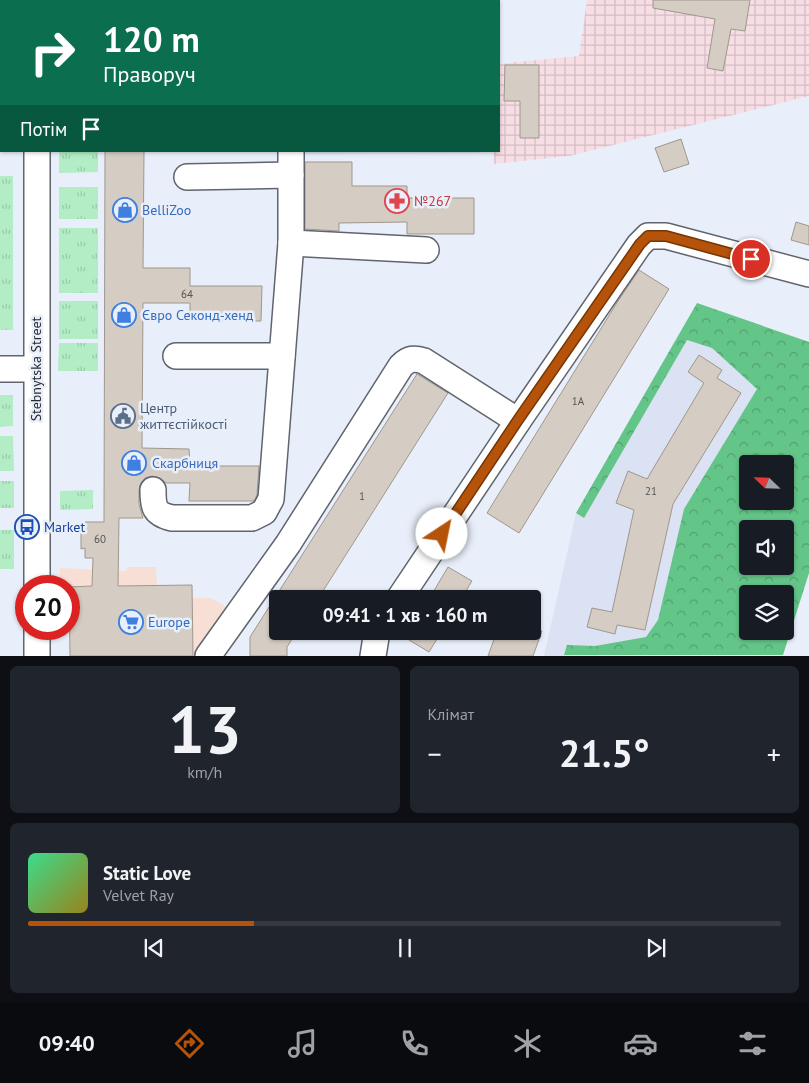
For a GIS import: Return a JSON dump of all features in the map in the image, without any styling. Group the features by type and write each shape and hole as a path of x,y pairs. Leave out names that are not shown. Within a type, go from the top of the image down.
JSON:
{"street":[{"name":"Stebnytska Street","path":"37,152 37,575"},
{"path":"153,490 154,509 172,518 252,518 264,512 271,499 291,243 291,163 187,178"},
{"path":"405,590 518,420 640,244 648,236 666,236 809,274"},
{"path":"291,243 426,250"},
{"path":"176,356 282,356"},
{"path":"214,652 288,544 401,366 408,359 416,358 424,361 518,420"},
{"path":"0,369 36,369"},
{"path":"37,640 37,656"},
{"path":"373,656 376,640"}],"shaded area":[{"path":"587,0 809,0 809,96 569,156 494,164 494,152 500,152 500,64 579,56"},
{"path":"304,152 481,152 481,153 304,154"},
{"path":"697,303 809,342 809,573 794,620 794,585 739,585 739,640 788,640 783,655 544,656 576,513"},
{"name":"Europe","path":"127,567 156,567 157,585 192,585 193,598 211,598 233,611 205,652 194,652 193,655 70,655 70,640 80,640 80,575 60,575 60,568 126,571"}],"green space":[{"path":"59,152 98,152 98,172 59,173"},
{"path":"0,176 13,176 13,330 0,330"},
{"path":"59,187 98,187 98,219 59,219"},
{"path":"59,228 98,228 98,293 59,293"},
{"path":"59,301 98,301 98,339 59,339"},
{"path":"697,303 809,342 809,573 794,620 794,585 739,585 739,640 788,640 783,655 564,655 567,645 595,646 646,637 658,620 684,509 757,389 712,348 687,340 584,518 576,513"},
{"path":"59,343 98,343 98,371 58,371"},
{"path":"0,395 13,395 13,426 0,427"},
{"path":"0,436 13,436 14,471 0,471"},
{"path":"0,481 14,481 14,508 0,508"},
{"path":"93,490 93,509 60,510 60,491"},
{"path":"0,530 14,530 14,569 0,569"}],"building":[{"path":"653,0 750,0 745,31 731,29 723,71 707,68 715,19 653,8"},
{"path":"505,65 539,65 539,138 520,138 520,101 504,101"},
{"path":"681,139 689,164 664,172 655,148"},
{"path":"105,152 144,152 143,268 190,268 190,286 262,286 261,321 190,321 190,303 143,303 142,448 189,449 190,466 259,466 257,495 254,501 189,501 190,483 166,483 160,478 152,476 145,478 139,490 139,504 143,518 119,518 118,586 192,585 193,656 70,656 70,640 80,640 80,587 92,586 93,558 85,558 85,548 81,549 81,530 84,530 85,522 104,522"},
{"path":"305,162 352,162 352,186 407,186 407,198 474,198 474,234 407,234 407,222 339,223 339,231 305,229"},
{"path":"796,222 809,226 809,245 791,240"},
{"path":"639,270 669,289 519,533 487,513"},
{"path":"699,355 722,370 717,378 741,393 673,504 645,630 617,625 615,634 587,627 592,608 612,612 634,510 616,503 628,471 647,479 704,383 688,372"},
{"path":"417,374 448,393 324,590 280,590"},
{"path":"448,567 472,581 466,590 434,590"},
{"path":"269,607 269,640 291,640 287,647 287,656 250,656 250,637"},
{"path":"409,640 436,640 429,652"},
{"path":"494,640 539,640 533,656 488,656"}],"place":[{"name":"№267","path":"397,201"},
{"name":"BelliZoo","path":"125,210"},
{"name":"Євро Секонд-хенд","path":"124,315"},
{"name":"Центр життєстійкості","path":"123,416"},
{"name":"Скарбниця","path":"134,463"},
{"name":"Market","path":"27,527"},
{"name":"Europe","path":"131,622"}],"route":[{"path":"442,534 518,420 640,244 648,236 666,236 751,259"}]}
